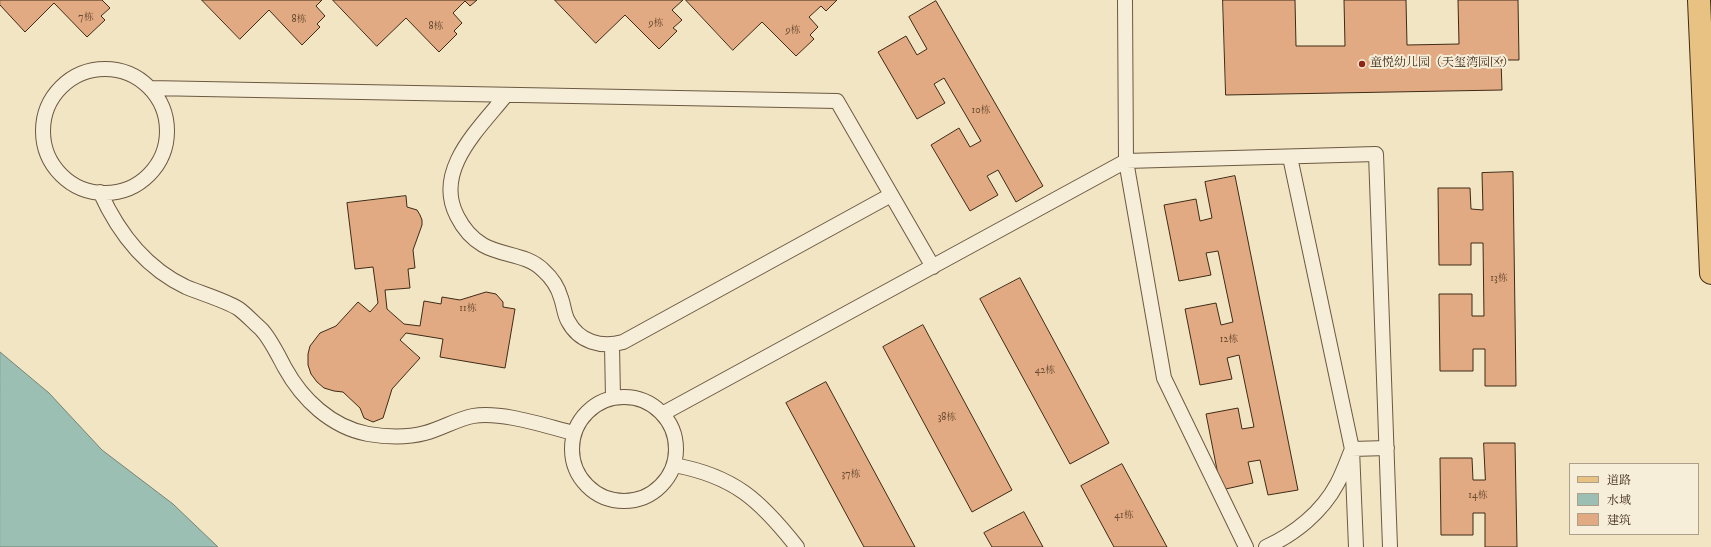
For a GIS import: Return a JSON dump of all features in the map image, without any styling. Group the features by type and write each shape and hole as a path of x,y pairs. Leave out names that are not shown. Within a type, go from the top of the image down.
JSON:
{"main road":[{"path":"1699,0 1711,274"}],"lane":[{"path":"1125,0 1126,162 1164,378 1246,547"},
{"path":"96,69 111,69 125,72 139,78 150,88 159,100 165,114 167,129 166,144 161,158 153,170 142,181 129,188 115,192 100,192 86,189 72,182 60,173 52,161 46,147 44,132 45,118 50,103 58,91 69,81 81,73 96,69"},
{"path":"150,88 837,101 933,266"},
{"path":"506,95 467,144 453,169 450,183 451,198 455,212 461,225 470,236 482,245 494,251 520,257 532,262 542,269 557,288 568,321 574,330 591,342 602,345 612,345 632,337 891,195"},
{"path":"662,414 1126,162 1376,154 1390,547"},
{"path":"1290,156 1352,449 1356,547"},
{"path":"100,192 108,211 119,228 145,258 163,274 184,286 238,308 263,331 295,386 314,407 339,423 366,433 395,437 424,433 473,416 495,414 574,433"},
{"path":"612,345 613,398"},
{"path":"626,397 640,399 652,405 662,414 670,425 675,438 676,452 674,465 668,478 659,488 648,496 635,500 622,501 608,499 596,493 585,484 578,473 572,454 574,433 588,410 600,402 613,398 626,397"},
{"path":"1352,449 1387,448"},
{"path":"1266,547 1285,538 1314,515 1337,484 1352,449"},
{"path":"674,465 695,469 715,476 735,486 768,512 797,547"}],"water":[{"path":"0,352 49,393 102,450 173,504 218,547 0,547"}],"building":[{"path":"0,0 102,0 110,8 101,16 105,20 87,37 54,3 25,32 0,5"},
{"path":"202,0 322,0 316,6 325,16 317,24 320,27 302,45 269,10 240,39"},
{"path":"333,0 477,0 470,6 465,1 453,13 462,23 454,31 457,34 439,52 406,18 377,46"},
{"path":"555,0 683,0 672,10 682,20 673,28 677,31 659,49 625,15 596,43"},
{"path":"686,0 837,0 826,11 821,6 809,17 818,27 810,35 814,39 796,56 762,22 733,50"},
{"path":"1223,0 1295,0 1296,46 1345,46 1344,0 1406,0 1407,45 1459,44 1458,0 1518,0 1519,60 1501,60 1502,90 1226,95"},
{"path":"936,1 1043,186 1016,202 998,170 987,176 998,195 970,211 931,145 959,128 970,147 981,141 944,78 934,84 945,103 917,119 878,52 906,36 917,55 927,49 909,17"},
{"path":"1513,172 1516,386 1485,386 1485,349 1473,349 1473,371 1440,371 1439,294 1472,294 1472,316 1484,316 1483,243 1471,243 1471,265 1439,265 1438,188 1470,188 1471,209 1483,210 1482,173"},
{"path":"1235,176 1298,490 1268,495 1260,460 1248,462 1253,483 1221,490 1206,414 1238,408 1242,429 1254,427 1239,355 1227,358 1232,379 1200,385 1185,309 1216,303 1221,325 1233,322 1218,251 1206,253 1211,275 1179,281 1164,205 1196,199 1200,221 1212,218 1205,182"},
{"path":"406,196 407,207 417,210 422,220 422,225 413,250 415,268 408,269 410,288 385,290 387,309 404,324 420,326 424,301 441,304 442,297 460,300 486,292 496,294 503,302 503,307 515,309 505,368 440,357 443,339 406,333 400,340 420,358 392,389 383,418 373,422 364,418 360,408 343,392 324,388 317,382 311,374 308,365 308,354 310,346 320,333 336,326 358,302 370,312 378,303 373,267 355,269 347,203"},
{"path":"1020,278 1109,443 1070,464 980,299"},
{"path":"923,325 1012,490 972,512 883,347"},
{"path":"826,382 915,547 864,547 786,403"},
{"path":"1484,443 1515,443 1517,547 1485,547 1485,513 1473,513 1473,535 1441,535 1440,458 1472,458 1473,480 1485,480"},
{"path":"1122,464 1167,547 1114,547 1081,486"},
{"path":"1024,512 1043,547 992,547 984,533"}],"place":[{"name":"童悦幼儿园（天玺湾园区）","path":"1362,64"}]}
